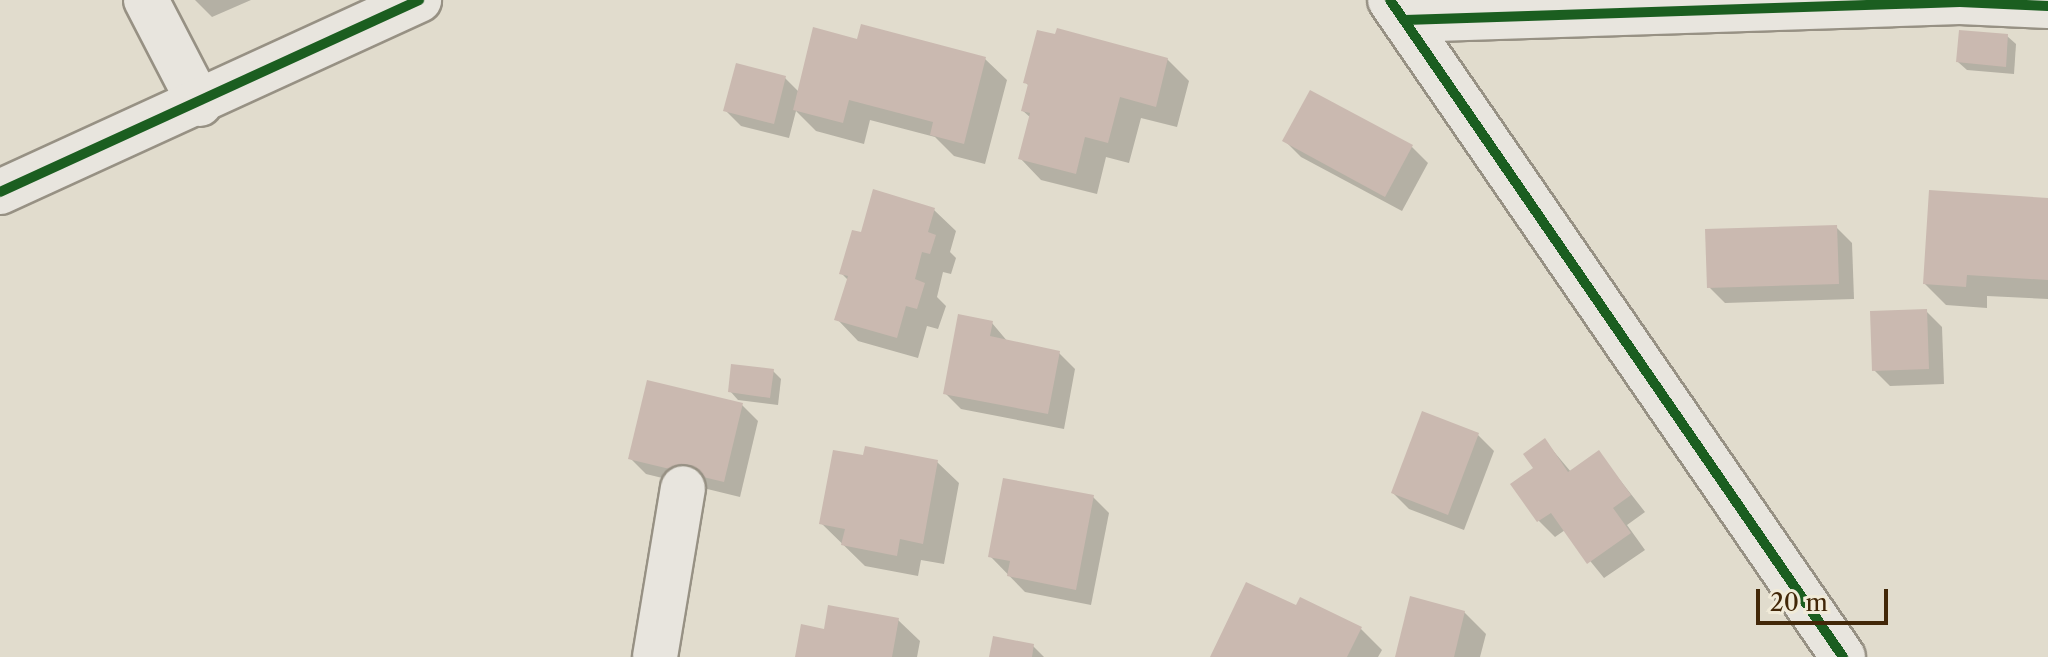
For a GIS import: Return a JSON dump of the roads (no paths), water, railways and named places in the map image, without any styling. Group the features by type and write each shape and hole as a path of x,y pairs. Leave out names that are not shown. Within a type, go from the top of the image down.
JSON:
{"street":[{"path":"146,0 200,104"},
{"path":"0,192 200,104 419,0"},
{"path":"1397,10 1960,2 2048,6"},
{"path":"1397,10 1843,657"},
{"path":"655,657 683,488"}]}
